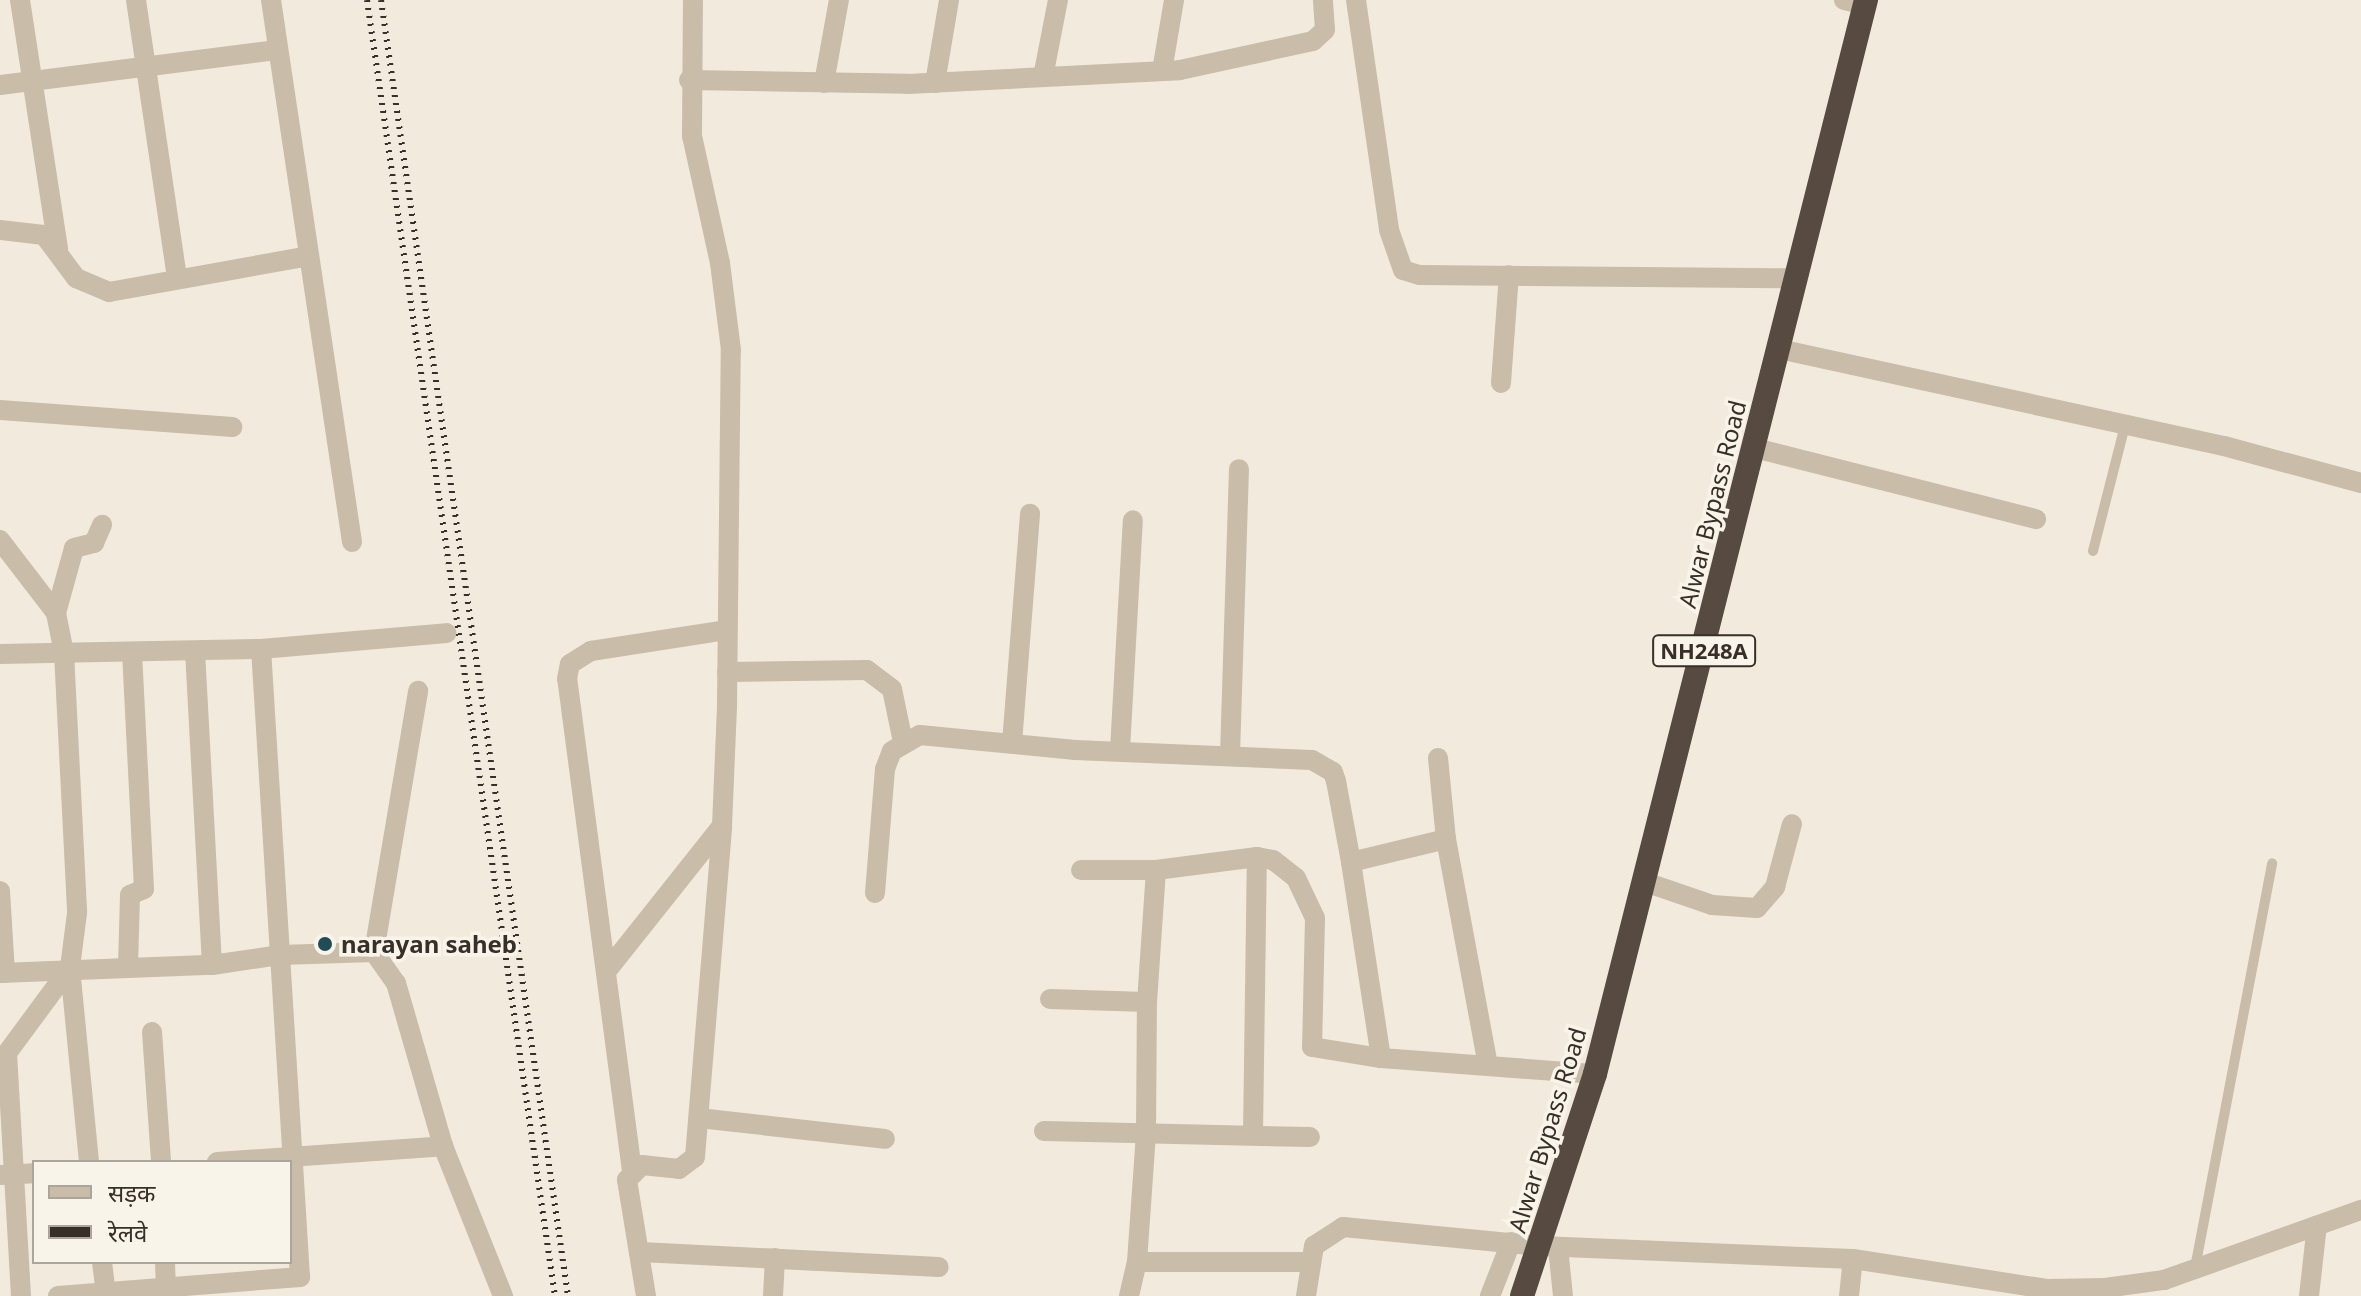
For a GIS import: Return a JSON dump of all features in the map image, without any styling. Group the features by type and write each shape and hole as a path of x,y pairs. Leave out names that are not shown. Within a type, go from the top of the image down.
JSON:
{"highway":[{"name":"Alwar Bypass Road","path":"1522,1296 1550,1246 1645,882 1779,349 1858,2"}],"street":[{"path":"20,0 58,249"},
{"path":"136,0 177,277"},
{"path":"271,0 352,542"},
{"path":"646,1296 627,1180 632,1171 642,1165 689,1166 695,1157 722,826 731,350 720,263 692,136 689,80 693,0"},
{"path":"824,83 839,0"},
{"path":"935,83 949,0"},
{"path":"1043,77 1058,0"},
{"path":"1162,71 1174,0"},
{"path":"689,80 935,83 1162,71 1227,64 1313,41 1325,30 1323,0"},
{"path":"1356,0 1389,230 1403,270 1509,275 1796,278"},
{"path":"0,85 278,50"},
{"path":"0,230 44,235 58,249 76,278 109,292 177,277 309,256"},
{"path":"1501,383 1509,275"},
{"path":"1779,349 2125,425 2361,483"},
{"path":"0,410 232,427"},
{"path":"1755,448 2036,519"},
{"path":"1230,755 1239,469"},
{"path":"1012,743 1030,514"},
{"path":"1120,750 1133,520"},
{"path":"56,613 74,548 94,543 102,525"},
{"path":"0,540 56,613 64,653 77,913 70,968 89,1160"},
{"path":"632,1171 609,968 568,700 570,664 591,651 727,630"},
{"path":"0,654 261,649 446,633"},
{"path":"261,649 291,1158"},
{"path":"195,651 212,965"},
{"path":"128,967 130,895 144,889 132,652"},
{"path":"727,672 867,670 892,689 903,742"},
{"path":"418,691 374,952 396,983 443,1146 503,1296"},
{"path":"875,893 885,769 892,751 920,735 1312,760 1333,772 1351,862 1381,1058"},
{"path":"1438,758 1446,839 1488,1065"},
{"path":"1645,882 1712,905 1757,908 1775,887 1792,824"},
{"path":"609,968 722,826"},
{"path":"1351,862 1446,839"},
{"path":"1081,870 1156,870 1257,857 1286,868 1315,918 1312,1047 1381,1058 1595,1074"},
{"path":"1253,1135 1257,857"},
{"path":"1129,1296 1137,1262 1146,1133 1147,1002 1156,870"},
{"path":"0,891 2,973 70,968 212,965 280,955 374,952"},
{"path":"21,1296 7,1053 70,968"},
{"path":"1050,999 1147,1002"},
{"path":"152,1032 161,1160"},
{"path":"699,1118 885,1139"},
{"path":"1044,1131 1310,1137"},
{"path":"254,1160 443,1146"},
{"path":"58,1296 106,1295 300,1277 292,1171"},
{"path":"1306,1296 1314,1246 1343,1227 1550,1246 1853,1259 2026,1291 2105,1288 2164,1280 2361,1210"},
{"path":"2309,1296 2317,1225"},
{"path":"1490,1296 1511,1242"},
{"path":"1550,1246 1563,1296"},
{"path":"641,1252 939,1267"},
{"path":"773,1296 775,1258"},
{"path":"1849,1296 1853,1259"},
{"path":"1137,1262 1310,1262"},
{"path":"102,1264 106,1295"},
{"path":"165,1264 166,1288"}],"lane":[{"path":"2093,551 2125,425"},
{"path":"2195,1268 2272,863"}],"railway":[{"path":"367,0 555,1296"},
{"path":"381,0 568,1296"}],"place":[{"name":"narayan saheb","path":"325,944"}]}
